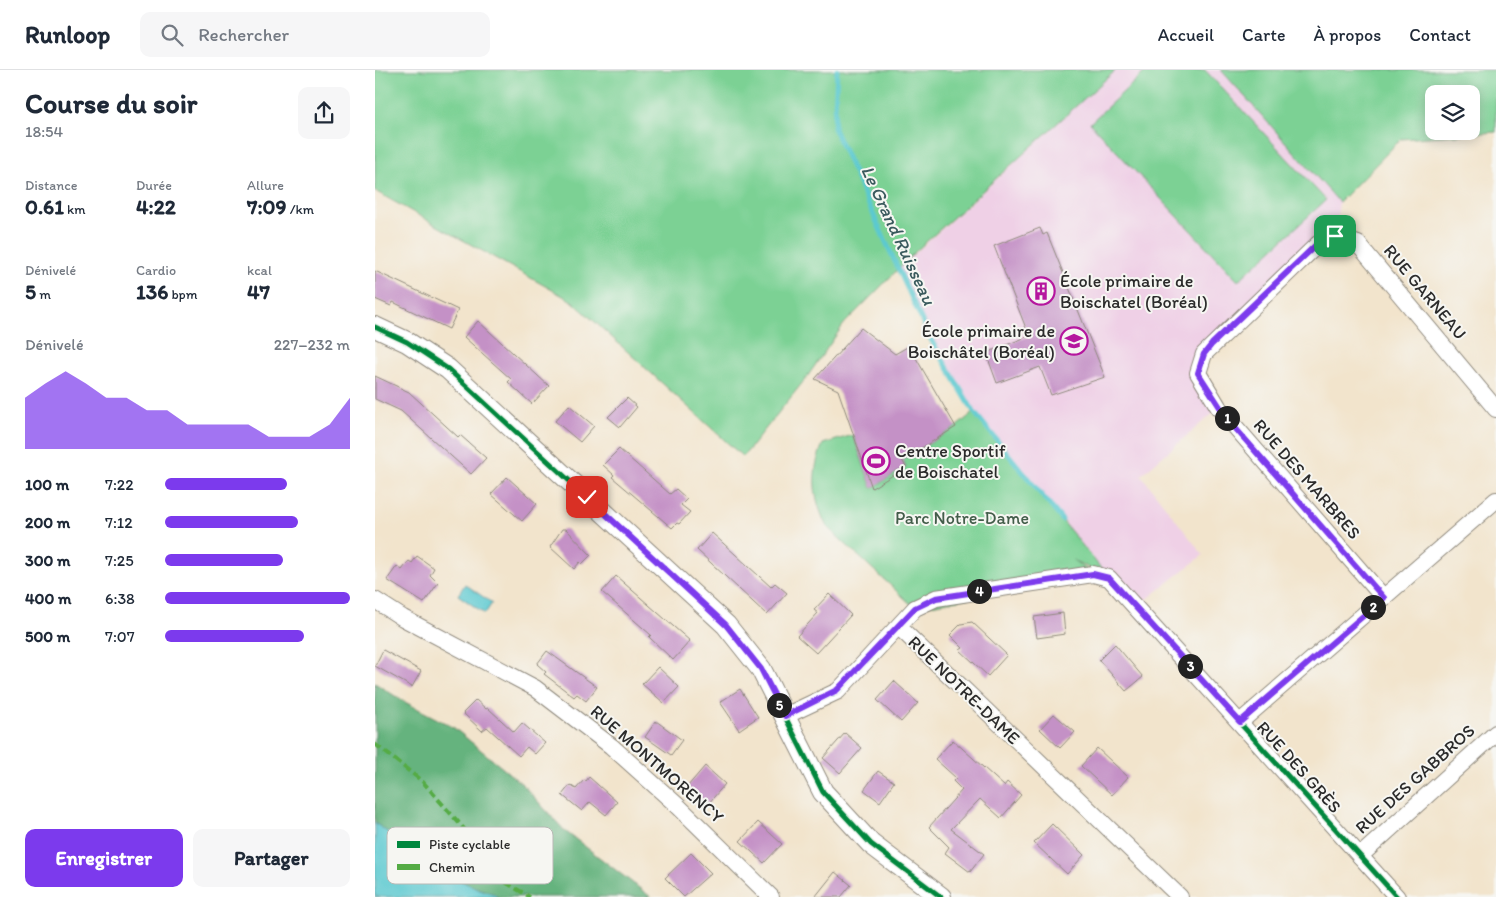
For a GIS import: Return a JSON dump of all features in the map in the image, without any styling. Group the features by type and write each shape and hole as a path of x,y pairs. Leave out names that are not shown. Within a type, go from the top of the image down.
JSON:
{"street":[{"name":"RUE GARNEAU","path":"1335,236 1358,244 1496,409"},
{"name":"RUE DES MARBRES","path":"1335,236 1317,244 1212,344 1204,354 1198,373 1229,421 1384,598"},
{"path":"375,327 407,342 448,369 726,625 761,669 823,792 871,844 941,897"},
{"path":"1240,722 1496,500"},
{"name":"RUE DES GRÈS","path":"899,627 915,608 936,598 1093,574 1109,578 1397,897"},
{"name":"RUE MONTMORENCY","path":"375,600 403,618 535,688 611,746 678,806 771,897"},
{"name":"RUE NOTRE-DAME","path":"785,716 837,690 899,627 1181,897"},
{"name":"RUE DES GABBROS","path":"1360,856 1496,733"}],"shaded area":[{"name":"École primaire de Boischâtel (Boréal)","path":"1116,70 1221,70 1339,202 1335,236 1212,344 1198,373 1219,408 1141,475 1203,555 1136,608 1109,578 974,412 930,338 899,268"}],"green space":[{"path":"375,70 1116,70 915,252 844,324 807,377 743,457 572,301 375,191"},
{"path":"1147,70 1205,70 1326,200 1238,281 1090,123"},
{"path":"1221,70 1496,70 1496,132 1480,133 1480,85 1425,85 1425,137 1401,139 1339,202"},
{"name":"Parc Notre-Dame","path":"974,412 1109,578 1073,560 1093,574 915,608 827,527 816,496 815,486 816,466 823,444 853,435 872,488 906,467 902,460 956,427"},
{"path":"375,683 403,701 453,727 522,784 565,831 651,897 497,897 495,894 469,884 553,884 553,827 387,827 387,832 375,823"}],"water":[{"path":"465,584 492,603 485,614 458,595"},
{"path":"375,823 387,832 387,884 469,884 495,894 497,897 375,897"}],"building":[{"name":"École primaire de Boischatel (Boréal)","path":"1040,228 1043,235 1047,233 1105,377 1051,395 1040,367 997,383 986,353 1029,336 994,246"},
{"path":"375,271 458,310 449,329 393,302 391,306 375,299"},
{"path":"478,321 549,386 532,404 508,382 511,379 464,337"},
{"path":"861,328 895,354 909,346 956,427 902,460 906,467 872,488 838,390 815,379"},
{"path":"375,376 409,392 458,437 460,435 486,458 471,474 401,411 375,399"},
{"path":"627,398 637,407 620,427 608,417"},
{"path":"569,405 594,426 580,442 555,421"},
{"path":"619,449 670,494 676,489 687,499 681,505 690,512 679,524 677,523 672,528 612,477 614,475 603,465"},
{"path":"507,477 537,504 522,521 491,494"},
{"path":"562,529 566,529 591,555 582,564 580,562 574,569 550,547"},
{"path":"712,533 771,587 775,583 787,593 767,615 697,550"},
{"path":"417,556 434,568 430,575 438,583 424,603 387,580 397,566 402,570 409,561 412,563"},
{"path":"616,576 690,641 673,660 649,637 651,635 602,592"},
{"path":"829,594 851,615 816,653 797,636 818,613 814,610"},
{"path":"1063,613 1065,634 1037,638 1034,617"},
{"path":"972,622 1007,655 988,676 960,650 963,648 950,635 961,624"},
{"path":"1115,644 1143,677 1126,691 1099,660"},
{"path":"383,650 421,671 412,687 375,666"},
{"path":"547,651 597,687 586,701 577,694 574,697 544,674 546,672 537,664"},
{"path":"658,667 679,687 664,703 642,684"},
{"path":"894,681 918,703 901,722 877,700"},
{"path":"740,689 758,717 739,730 720,702"},
{"path":"476,700 486,709 488,708 514,732 522,723 545,743 535,754 527,747 519,756 487,727 482,731 463,713"},
{"path":"1054,714 1075,732 1060,748 1040,729"},
{"path":"656,721 682,740 671,755 645,737"},
{"path":"845,733 862,748 840,773 823,758"},
{"path":"953,740 1004,786 1007,782 1021,795 1001,818 980,799 951,829 984,854 970,872 945,853 949,847 929,827 962,790 953,781 956,778 935,759"},
{"path":"1097,748 1128,777 1112,795 1081,766"},
{"path":"705,766 725,784 708,804 687,787"},
{"path":"878,771 894,782 880,802 864,790"},
{"path":"589,777 617,802 606,815 590,802 582,811 562,795 570,785 576,789"},
{"path":"758,822 782,844 764,863 740,841"},
{"path":"1052,824 1084,855 1067,874 1034,843"},
{"path":"691,853 711,873 684,897 665,878"},
{"path":"835,872 851,885 841,897 815,897"}],"waterway":[{"name":"Le Grand Ruisseau","path":"837,70 834,129 930,338 974,412 1062,520"}],"marked path":[{"path":"375,744 423,782 462,827"},
{"path":"508,884 530,897"}],"cycle path":[{"path":"375,327 407,342 448,369 726,625 761,669 823,792 871,844 941,897"},
{"path":"785,716 838,691 915,608 936,598 1093,574 1109,578 1397,897"}],"place":[{"name":"École primaire de Boischatel (Boréal)","path":"1041,291"},
{"name":"École primaire de Boischâtel (Boréal)","path":"1074,341"},
{"name":"Centre Sportif de Boischatel","path":"876,461"}],"route":[{"path":"587,497 726,625 761,669 785,716 837,690 899,627 915,608 936,598 1093,574 1109,578 1240,722 1384,598 1229,421 1198,373 1204,354 1212,344 1317,244 1335,236"}]}
